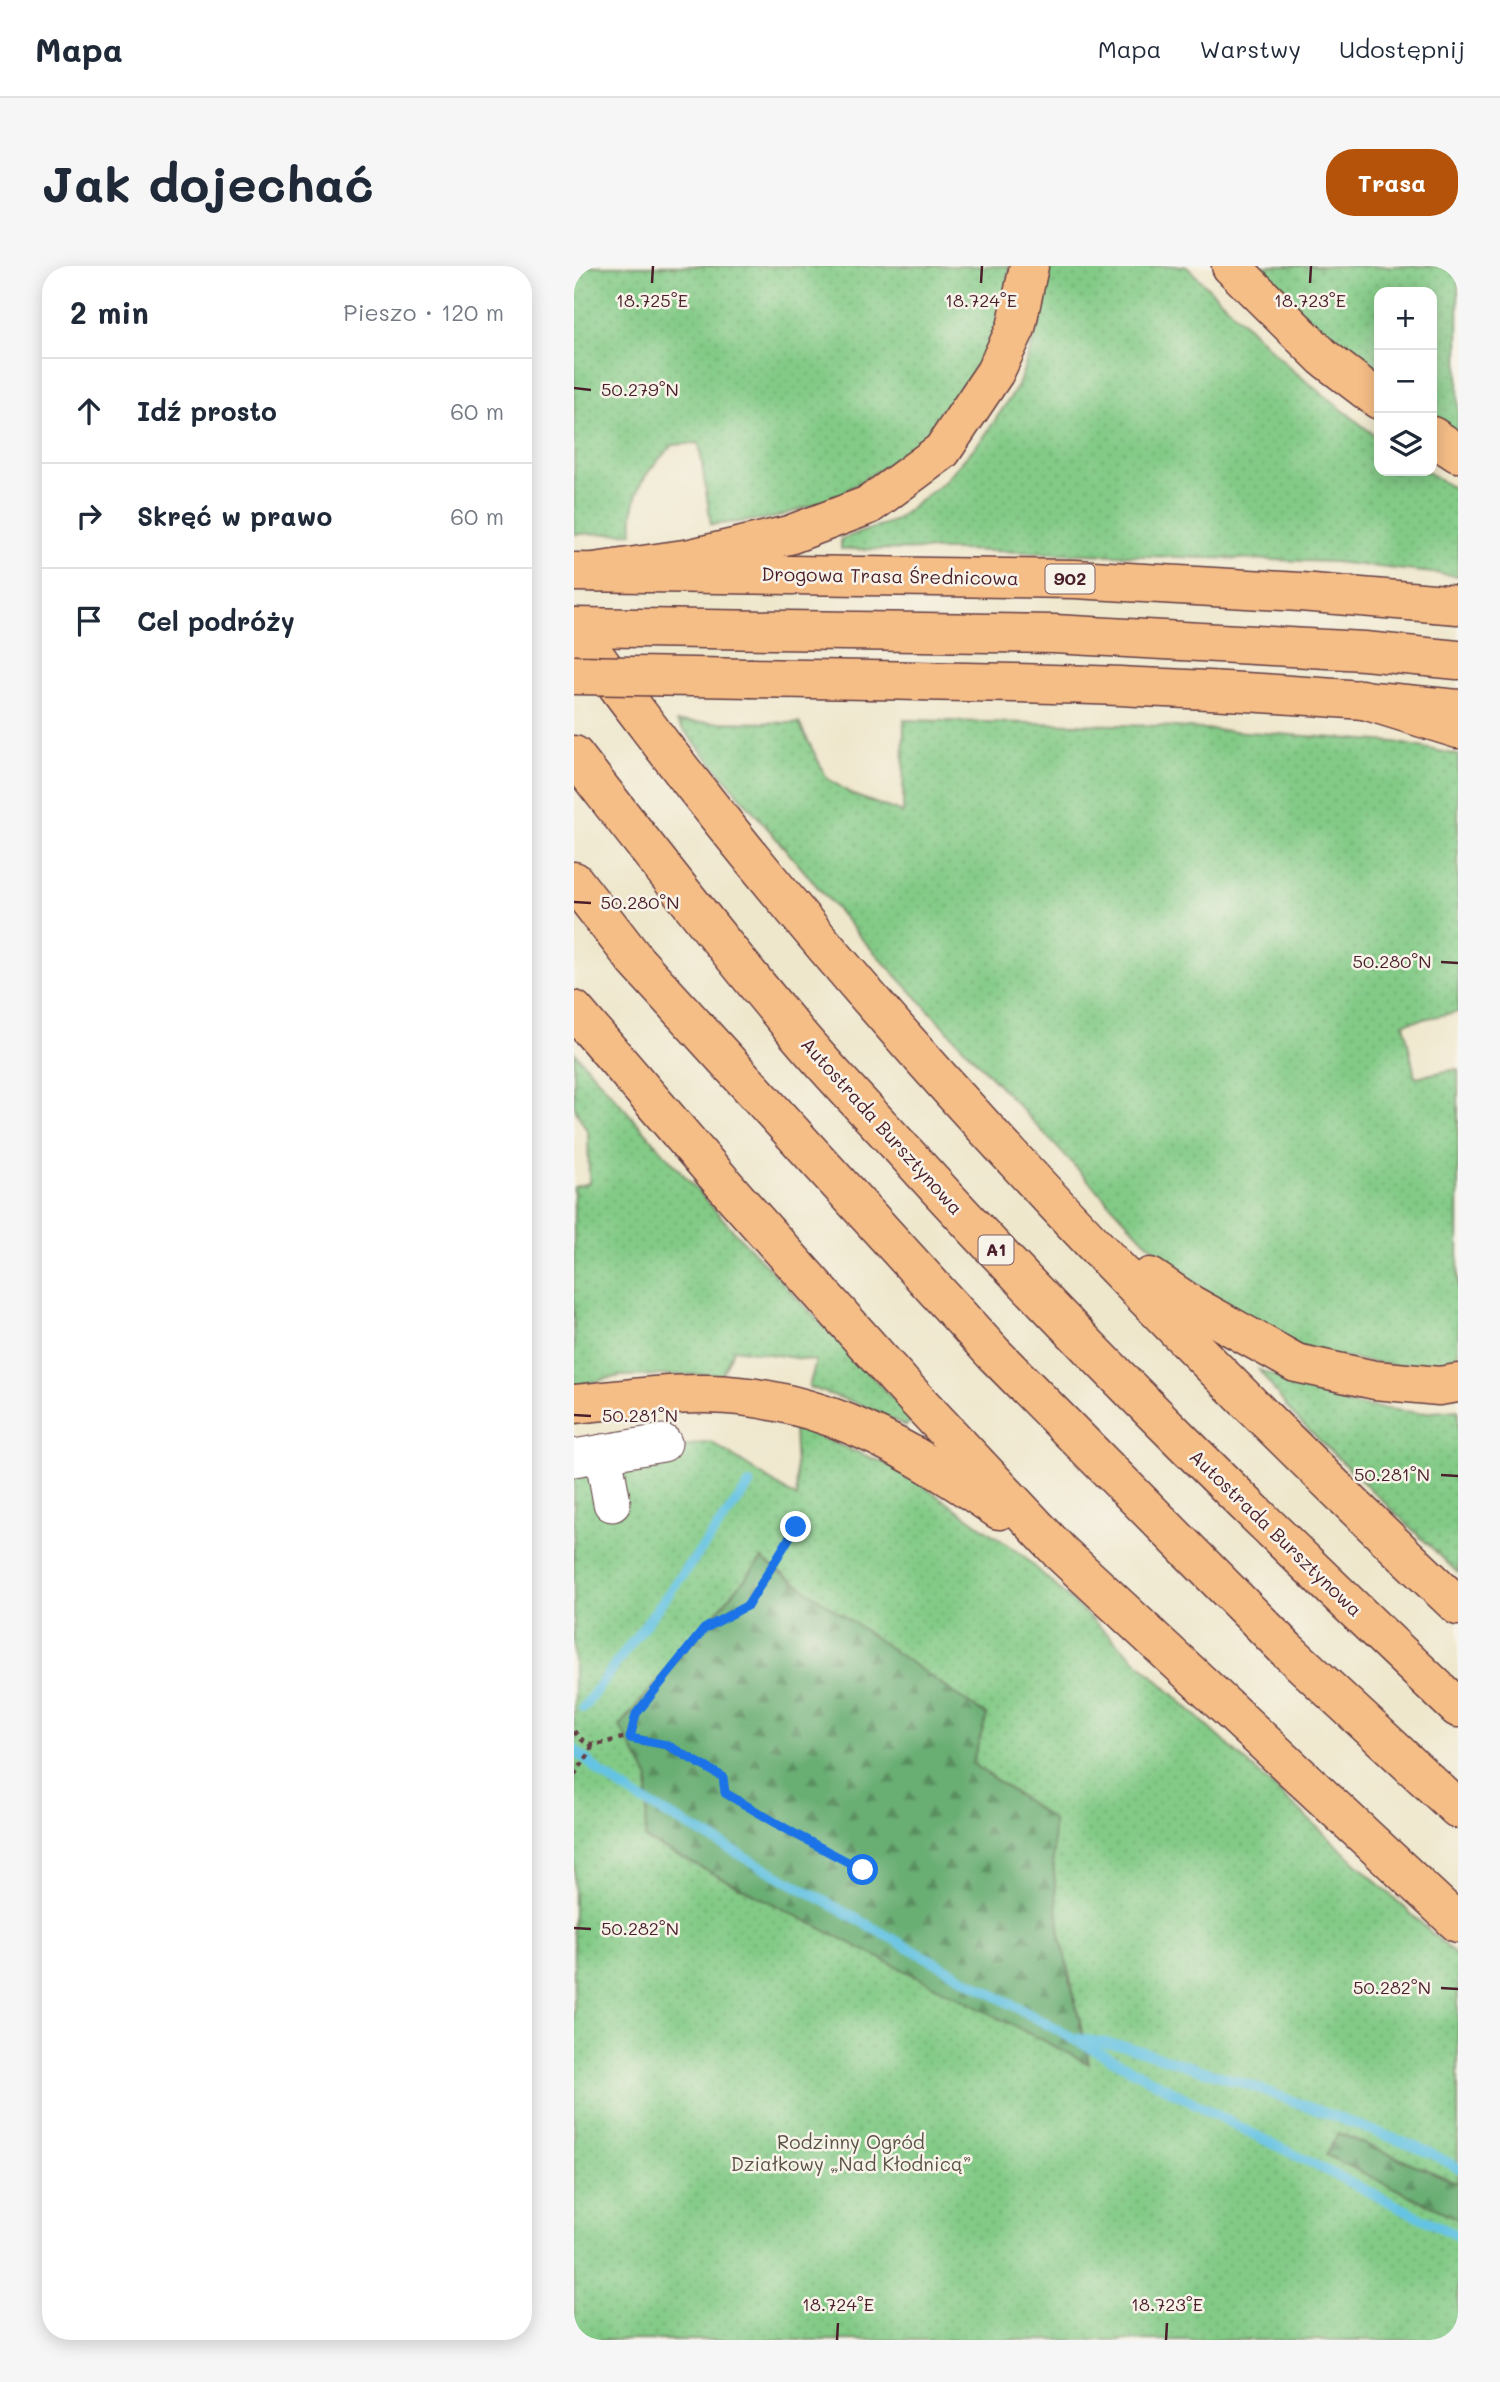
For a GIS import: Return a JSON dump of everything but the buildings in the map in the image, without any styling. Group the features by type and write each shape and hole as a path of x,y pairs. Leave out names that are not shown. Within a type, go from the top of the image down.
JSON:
{"main road":[{"path":"584,572 686,565 789,535 869,505 942,451 995,372 1016,328 1029,266"},
{"path":"1231,266 1324,358 1374,396"},
{"path":"1437,439 1458,453"},
{"name":"Drogowa Trasa Średnicowa","path":"686,565 1075,579 1314,593 1458,605"},
{"path":"574,627 1054,635 1364,651 1458,660"},
{"path":"574,627 649,730 814,934 914,1051 1073,1224 1376,1528 1458,1606"},
{"path":"574,675 1119,685 1361,699 1458,709"},
{"path":"1361,699 1458,729"},
{"name":"Autostrada Bursztynowa","path":"574,755 796,1033 961,1213 1056,1314 1286,1546 1458,1708"},
{"path":"574,881 636,961 994,1354 1287,1650 1458,1809"},
{"path":"574,1010 735,1197 901,1383 1060,1552 1458,1923"},
{"path":"1073,1224 1190,1304 1296,1363 1375,1380 1439,1386 1458,1383"},
{"path":"574,1404 708,1394 784,1403 829,1417 888,1441 933,1466 1060,1552"}],"lane":[{"path":"612,1503 588,1455 663,1443"}],"path":[{"path":"630,1738 636,1714 704,1629 748,1605 796,1527"},
{"path":"574,1731 580,1740 592,1745 630,1738 667,1745 723,1777 725,1793 863,1870"},
{"path":"574,1775 590,1753 592,1745"}],"green space":[{"path":"574,266 1009,266 1007,317 932,436 835,498 773,518 711,525 699,443 673,445 641,484 634,505 633,533 574,534"},
{"path":"1050,266 1186,266 1290,368 1374,435 1374,476 1433,476 1458,491 1458,576 1334,562 960,550 841,549 841,539 894,521 943,483 983,438 1018,386 1040,321"},
{"path":"1251,266 1458,266 1458,441 1437,426 1437,287 1374,287 1374,379"},
{"path":"904,720 1159,726 1395,742 1458,755 1458,1012 1404,1023 1415,1077 1458,1069 1458,1370 1437,1372 1307,1352 1234,1315 1144,1240 862,939 677,722 799,723 827,778 853,795 903,813"},
{"path":"574,1052 731,1228 912,1419 906,1426 862,1405 809,1387 816,1361 734,1349 722,1374 620,1376 574,1386 574,1187 589,1183 588,1132 574,1104"},
{"path":"1259,1370 1347,1404 1419,1413 1458,1410 1458,1573 1293,1415"},
{"name":"Rodzinny Ogród Działkowy „Nad Kłodnicą”","path":"794,1427 899,1469 1022,1555 1458,1957 1458,2183 1339,2133 1326,2154 1458,2219 1458,2340 574,2340 574,1463 711,1442 797,1498","holes":["762,1559 972,1763 1053,1820 1053,1862 1059,1929 1089,2063 645,1839 649,1779 620,1725"]},
{"path":"762,1559 987,1716 972,1763 1053,1820 1053,1862 1059,1929 1089,2064 645,1839 649,1779 620,1726"},
{"path":"1338,2133 1458,2183 1458,2219 1326,2155"}],"waterway":[{"path":"583,1708 750,1484"},
{"path":"574,1749 602,1774 638,1798 1072,2038 1247,2131 1458,2236"},
{"path":"1079,2039 1125,2046 1249,2085 1431,2153 1458,2168"}],"route":[{"path":"796,1527 748,1605 704,1629 636,1714 630,1738 667,1745 723,1777 725,1793 863,1870"}]}
